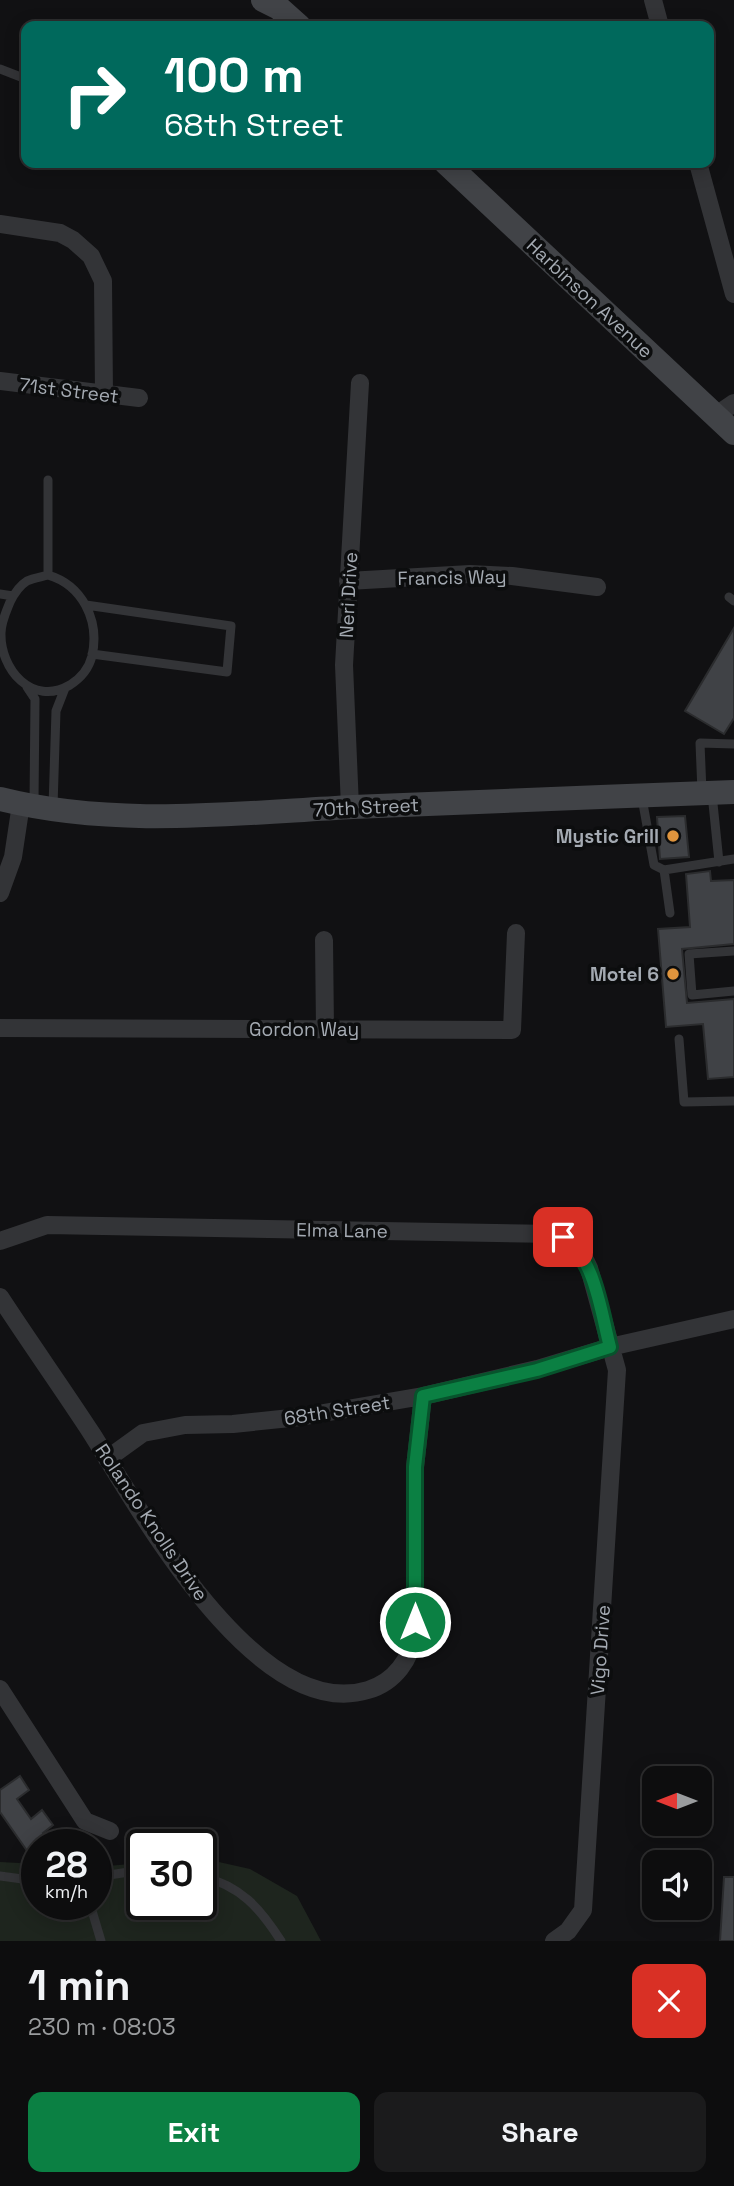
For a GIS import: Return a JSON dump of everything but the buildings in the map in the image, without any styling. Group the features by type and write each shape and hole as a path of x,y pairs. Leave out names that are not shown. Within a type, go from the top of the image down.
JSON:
{"main road":[{"path":"263,0 279,8 293,21"},
{"name":"Harbinson Avenue","path":"452,168 724,410 734,433"},
{"name":"70th Street","path":"27,805 169,817 716,793"}],"street":[{"path":"653,0 659,21"},
{"path":"699,168 734,294"},
{"path":"0,224 60,233 73,240 91,256 103,281 104,395"},
{"name":"71st Street","path":"0,381 139,398"},
{"name":"Neri Drive","path":"350,807 344,666 360,383"},
{"name":"Francis Way","path":"348,581 470,574 512,576 597,587"},
{"path":"0,893 27,805"},
{"name":"Gordon Way","path":"0,1028 512,1030 516,933"},
{"path":"324,940 325,1029"},
{"name":"Elma Lane","path":"0,1241 47,1224 556,1234 570,1242 586,1261 610,1347"},
{"name":"Rolando Knolls Drive","path":"0,1297 192,1587 257,1656 287,1676 315,1688 344,1693 365,1691 393,1676 406,1661 414,1642 415,1467 423,1396"},
{"name":"68th Street","path":"107,1459 143,1433 186,1425 300,1418 423,1396 537,1370 610,1347 734,1319"},
{"name":"Vigo Drive","path":"554,1941 568,1931 583,1910 617,1370 610,1347"},
{"path":"0,1689 85,1821 105,1829"}],"lane":[{"path":"0,69 21,77"},
{"path":"48,480 48,575"},
{"path":"26,685 45,691 65,688 81,677 92,654 94,635 86,605 73,587 48,575 26,582 13,596 3,620 0,642 10,671 26,685 35,699 27,805"},
{"path":"0,594 13,596"},
{"path":"86,605 231,626 227,672 92,654"},
{"path":"27,805 65,688"},
{"path":"719,862 716,793 700,743 734,744"},
{"path":"642,795 654,865 664,870 734,859"},
{"path":"664,870 670,914"},
{"path":"734,951 689,954 692,995 734,991"},
{"path":"679,1039 684,1102 734,1101"},
{"path":"0,1877 21,1879"},
{"path":"217,1881 240,1892 265,1916 281,1941"},
{"path":"94,1920 101,1941"}],"shaded area":[{"path":"0,1862 21,1863 21,1920 112,1920 112,1866 126,1864 126,1920 217,1920 217,1862 250,1869 297,1896 321,1941 0,1941"}],"place":[{"name":"Mystic Grill","path":"673,836"},
{"name":"Motel 6","path":"673,974"}],"route":[{"path":"415,1622 415,1467 423,1396 537,1370 610,1347 589,1268 582,1254 563,1237"}]}
